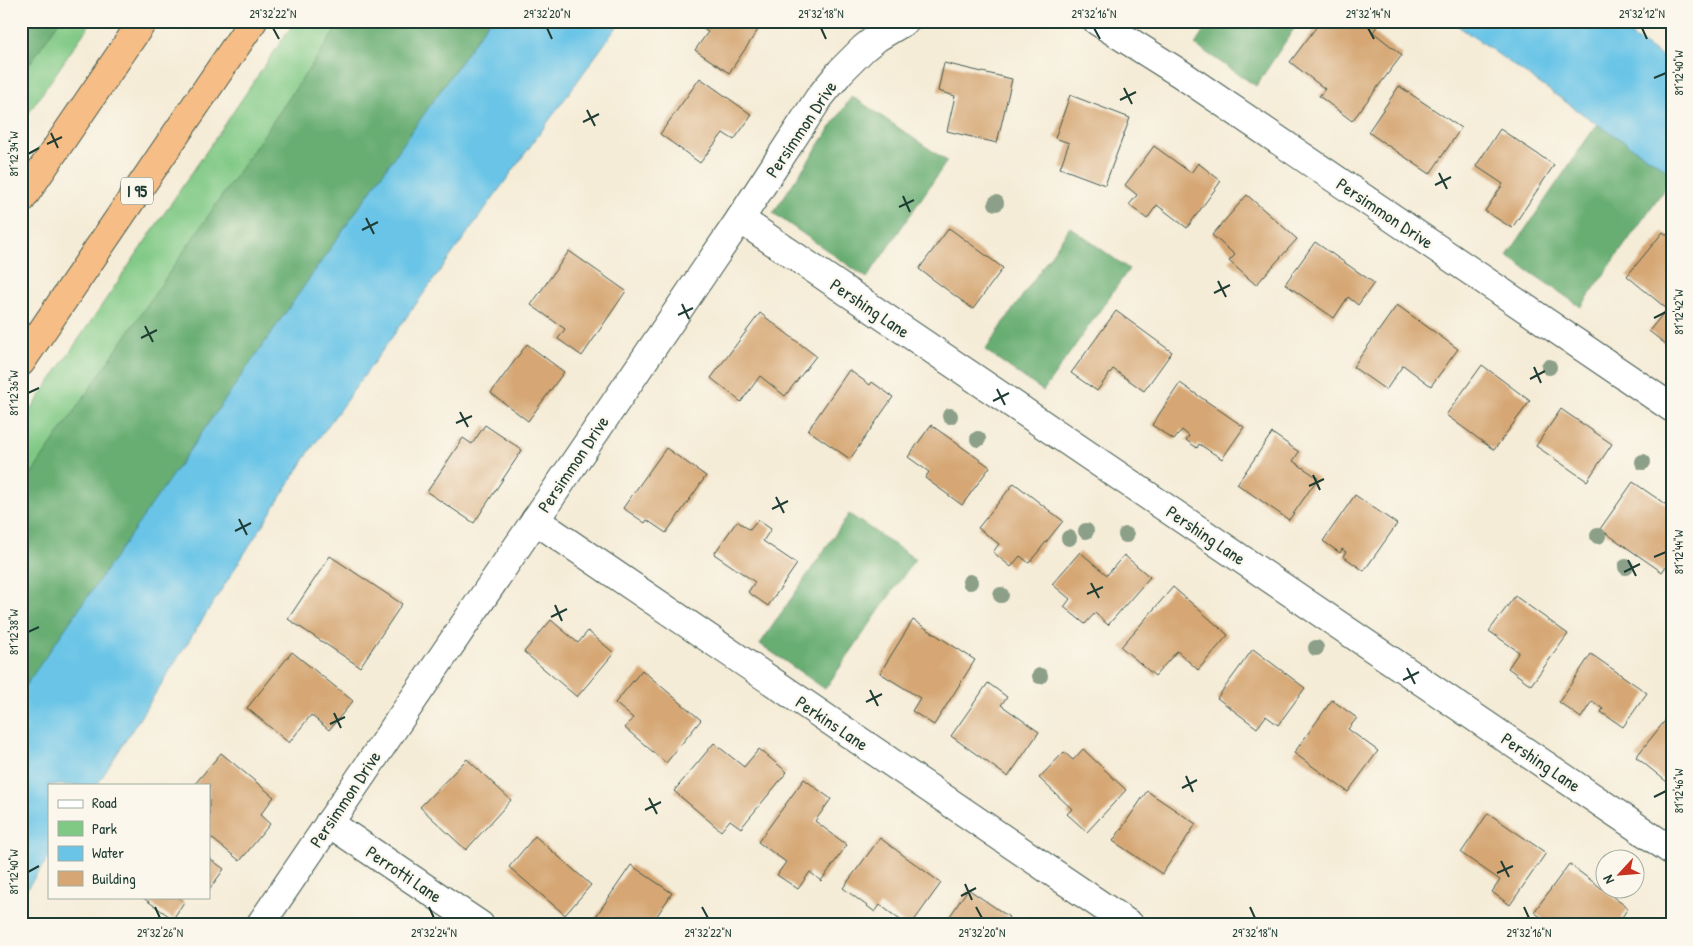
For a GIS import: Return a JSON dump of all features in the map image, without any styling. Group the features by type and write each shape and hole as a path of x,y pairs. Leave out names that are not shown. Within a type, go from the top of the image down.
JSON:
{"highway":[{"path":"21,200 143,21"},
{"name":"I 95","path":"21,362 253,21"}],"street":[{"name":"Persimmon Drive","path":"260,925 829,85 864,48 905,21"},
{"name":"Persimmon Drive","path":"1096,21 1189,80 1672,408"},
{"name":"Pershing Lane","path":"740,219 1672,851"},
{"name":"Perkins Lane","path":"535,520 1130,925"},
{"name":"Perrotti Lane","path":"329,822 480,925"}],"green space":[{"path":"21,21 59,21 21,76"},
{"path":"59,21 92,21 21,124 21,76"},
{"path":"295,21 342,21 21,489 21,424"},
{"path":"342,21 489,21 21,692 21,489"},
{"path":"1210,21 1299,21 1256,86 1195,45"},
{"path":"852,96 947,161 867,278 773,213"},
{"path":"1597,124 1672,173 1672,178 1581,307 1507,256"},
{"path":"1070,227 1129,269 1043,391 985,350"},
{"path":"849,514 915,559 825,689 760,644"}],"water":[{"path":"489,21 621,21 311,449 98,784 48,784 48,858 21,897 21,692"},
{"path":"1451,21 1609,21 1672,63 1672,173 1597,124"}],"building":[{"path":"699,21 764,21 729,73 695,50 708,32 697,25"},
{"path":"1321,21 1381,21 1373,32 1402,55 1352,121 1319,96 1325,89 1290,62"},
{"path":"944,63 1012,79 997,143 947,131 955,96 938,91"},
{"path":"700,78 752,115 734,140 723,133 700,163 660,134"},
{"path":"1399,86 1461,128 1430,174 1368,132"},
{"path":"1070,95 1130,118 1105,185 1060,168 1069,143 1055,138"},
{"path":"1500,129 1554,165 1512,228 1485,211 1503,184 1476,166"},
{"path":"1154,146 1191,173 1198,163 1221,181 1187,228 1157,205 1147,219 1129,205 1137,195 1125,185"},
{"path":"1247,195 1297,239 1256,285 1229,261 1235,255 1212,235"},
{"path":"949,228 1003,268 973,309 919,269"},
{"path":"1663,232 1672,239 1672,349 1649,331 1667,309 1627,276"},
{"path":"1315,242 1374,283 1358,305 1348,297 1334,318 1285,284"},
{"path":"569,251 626,291 582,356 558,339 565,329 531,305"},
{"path":"1397,305 1458,349 1431,386 1403,365 1386,390 1353,367"},
{"path":"1116,311 1172,352 1144,391 1113,369 1097,391 1071,373"},
{"path":"760,313 816,356 785,396 760,376 741,402 711,378"},
{"path":"527,344 564,372 528,421 491,393"},
{"path":"1482,365 1530,401 1494,450 1446,415"},
{"path":"849,370 870,385 872,382 893,397 850,459 808,430"},
{"path":"1180,383 1244,427 1222,459 1199,444 1197,448 1186,440 1189,436 1182,430 1174,440 1152,425"},
{"path":"1561,409 1612,444 1587,481 1536,446"},
{"path":"485,425 522,450 474,523 427,492 463,438 472,444"},
{"path":"931,425 990,467 962,505 925,478 929,472 908,457"},
{"path":"1272,433 1299,452 1293,461 1318,478 1289,520 1237,484"},
{"path":"666,448 706,476 666,533 647,520 645,523 623,508"},
{"path":"1633,482 1671,508 1672,506 1672,558 1662,572 1600,529"},
{"path":"1014,483 1063,521 1029,563 1020,556 1011,567 993,552 999,544 978,528"},
{"path":"1355,495 1397,524 1364,571 1343,556 1346,552 1342,549 1340,553 1323,541"},
{"path":"758,520 771,529 763,541 797,564 768,606 748,592 755,582 714,554 737,521 750,530"},
{"path":"1080,552 1107,575 1124,555 1150,577 1108,625 1095,613 1085,624 1064,607 1070,599 1052,584"},
{"path":"330,556 402,604 360,667 288,619"},
{"path":"1173,587 1228,635 1198,670 1177,651 1155,676 1121,647"},
{"path":"1515,596 1568,634 1531,685 1508,668 1519,652 1489,631"},
{"path":"551,620 578,643 588,631 614,653 577,697 524,652"},
{"path":"913,620 975,660 934,725 912,711 920,698 880,673"},
{"path":"1253,649 1305,688 1278,725 1266,716 1257,728 1217,698"},
{"path":"292,652 353,701 329,730 311,715 289,743 247,708"},
{"path":"1591,654 1647,693 1623,727 1601,712 1603,709 1592,701 1581,718 1559,702"},
{"path":"642,670 701,720 666,763 625,728 633,718 615,703"},
{"path":"988,683 1007,697 1001,705 1039,732 1008,777 951,736"},
{"path":"1332,700 1357,718 1348,729 1378,751 1348,792 1294,753"},
{"path":"1672,712 1672,786 1636,757"},
{"path":"714,743 744,767 759,749 787,772 741,828 730,820 721,831 674,791"},
{"path":"1083,749 1126,790 1087,832 1067,814 1072,809 1039,778 1064,752 1073,760"},
{"path":"221,753 274,797 260,815 270,824 240,861 210,837 210,784 195,784"},
{"path":"467,759 511,800 466,850 420,807"},
{"path":"804,779 831,799 815,821 847,845 821,881 810,872 798,889 777,875 786,862 758,842"},
{"path":"1147,791 1196,824 1162,874 1113,841"},
{"path":"1488,813 1546,853 1510,905 1492,892 1500,880 1461,853"},
{"path":"535,836 591,885 565,915 509,867"},
{"path":"880,838 941,883 911,925 907,925 880,905 875,912 843,888"},
{"path":"210,859 224,869 210,889"},
{"path":"1569,864 1596,884 1596,898 1615,898 1628,908 1617,925 1551,925 1534,912"},
{"path":"631,865 672,893 651,925 590,925"},
{"path":"968,889 1009,917 1004,925 944,925"},
{"path":"143,898 179,898 184,902 173,919"}]}
